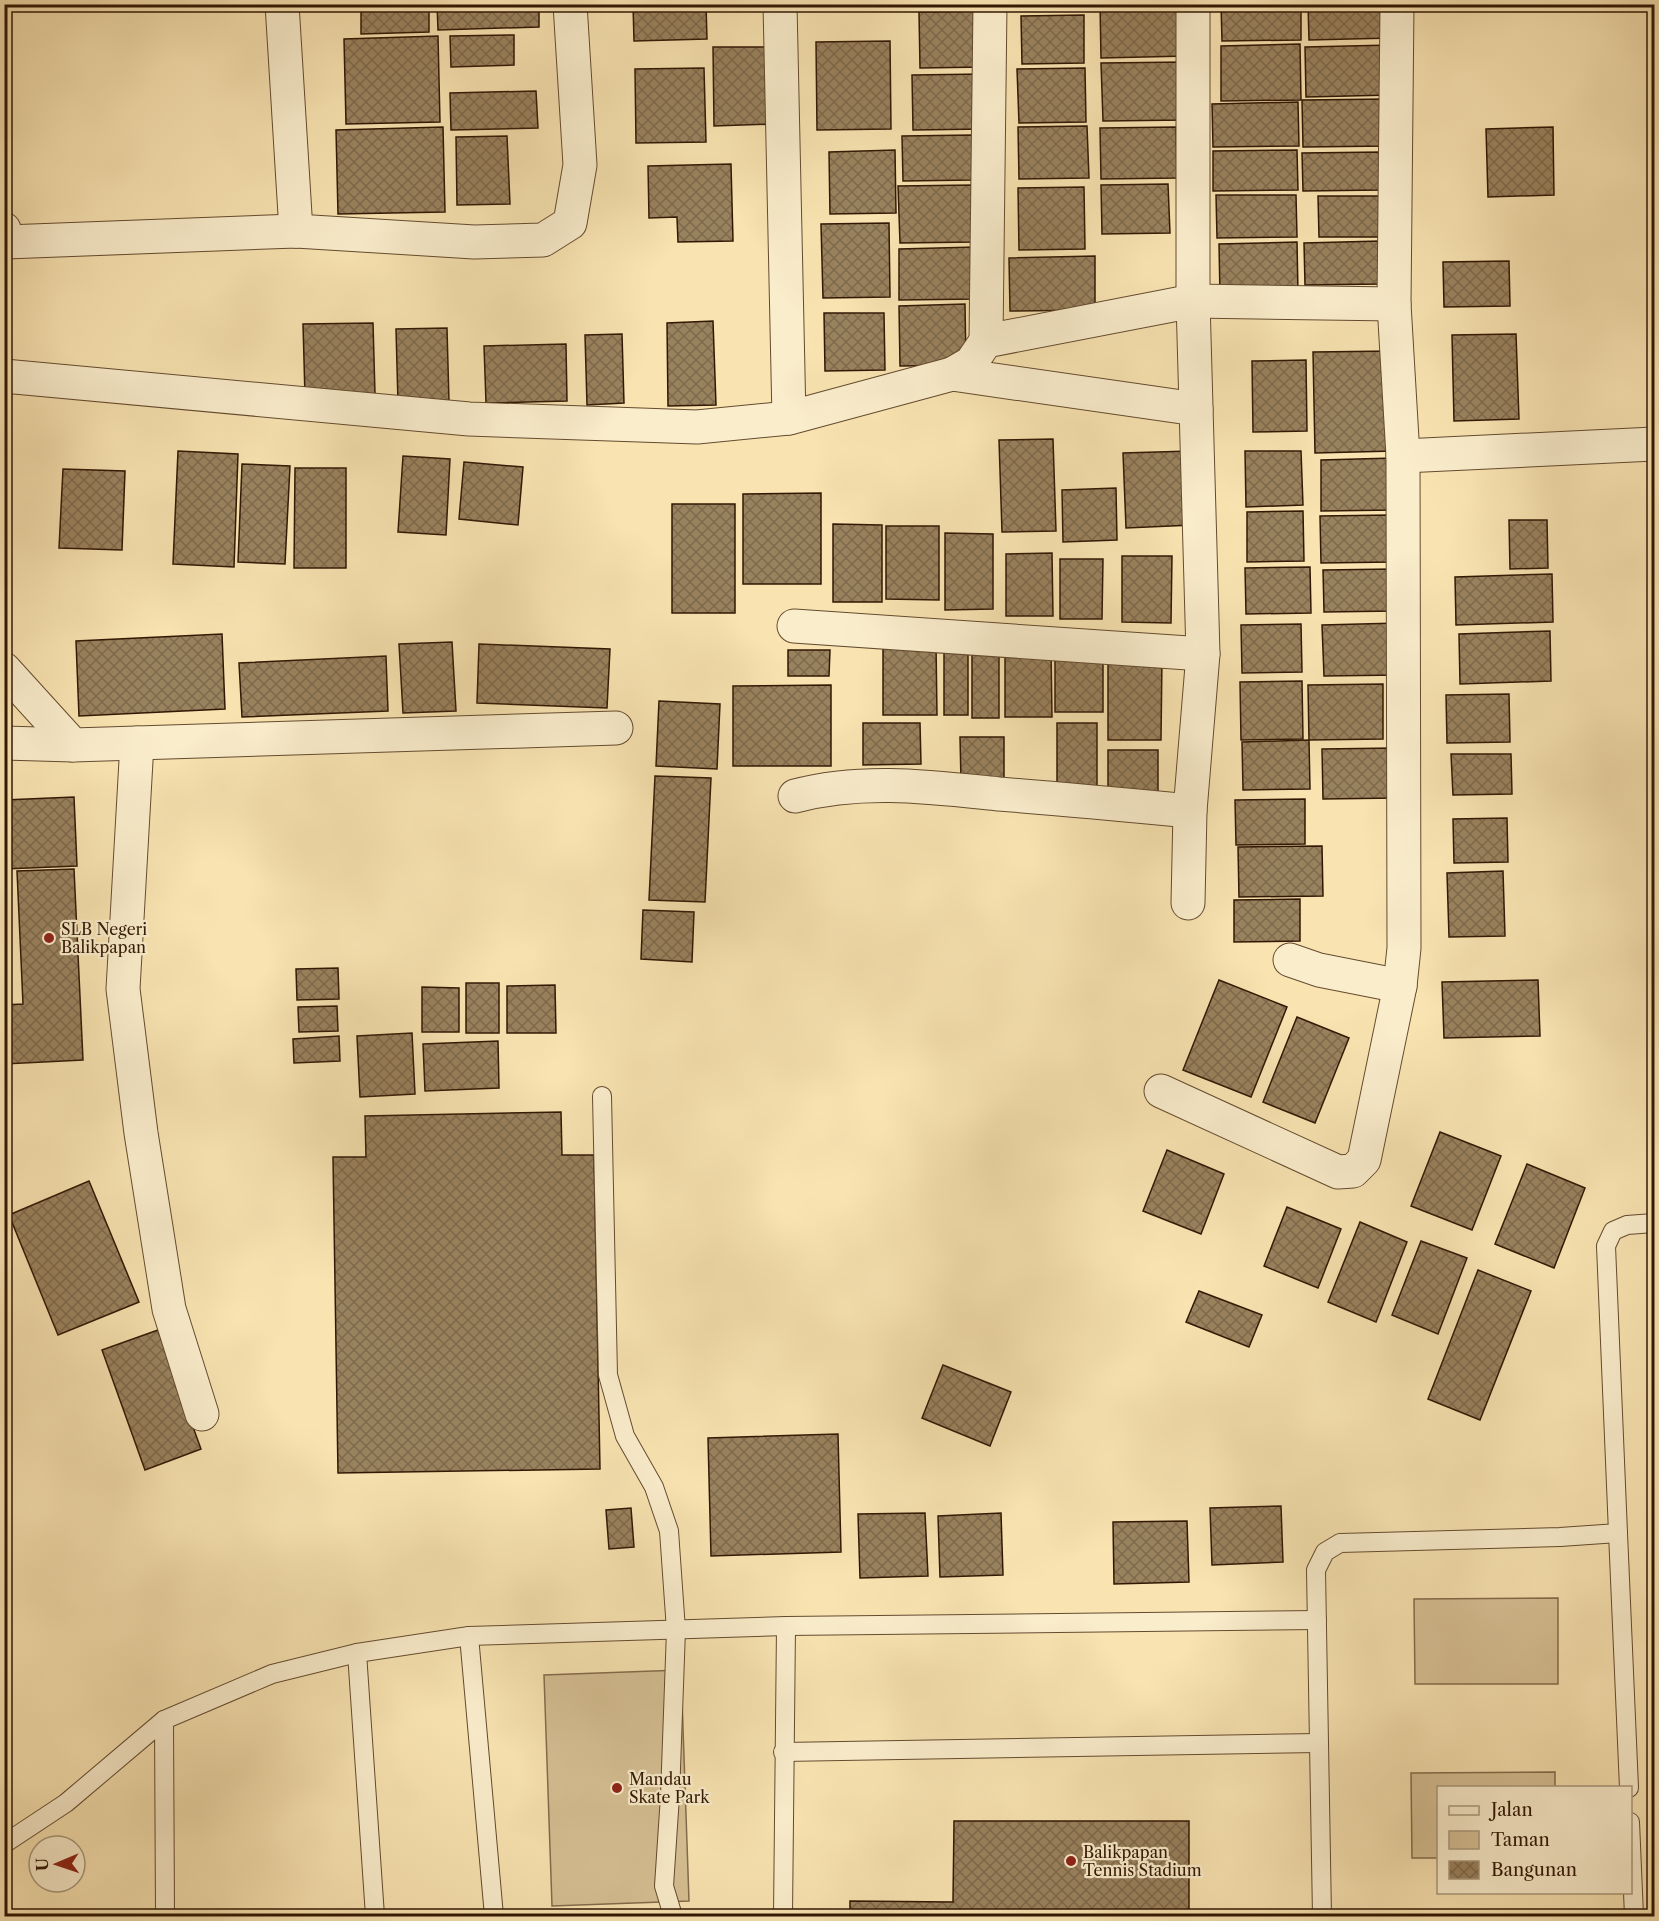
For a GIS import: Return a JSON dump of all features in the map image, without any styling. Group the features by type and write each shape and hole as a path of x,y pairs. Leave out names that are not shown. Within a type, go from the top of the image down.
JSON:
{"street":[{"path":"282,4 296,231"},
{"path":"5,241 296,231 474,242 543,240 570,223 580,165 570,4"},
{"path":"780,4 789,418"},
{"path":"4,376 469,419 697,427 789,418 952,374 971,363 986,341 990,4"},
{"path":"1188,903 1190,811 1203,654 1193,301 1193,4"},
{"path":"1161,1090 1338,1172 1353,1171 1364,1160 1400,986 1404,948 1403,456 1394,304 1397,4"},
{"path":"986,341 1193,301 1394,304"},
{"path":"952,374 1196,409"},
{"path":"1403,456 1654,444"},
{"path":"794,626 1203,654"},
{"path":"4,669 73,745"},
{"path":"4,743 73,745 616,728"},
{"path":"137,743 123,988 141,1133 169,1309 202,1414"},
{"path":"795,796 824,788 875,784 1190,811"},
{"path":"1290,960 1319,970 1400,986"}],"lane":[{"path":"602,1096 608,1375 625,1436 654,1487 669,1531 675,1630 670,1796 664,1886 672,1917"},
{"path":"1629,1786 1606,1246 1613,1231 1627,1225 1654,1223"},
{"path":"1322,1917 1316,1569 1325,1552 1340,1543 1560,1537 1618,1533"},
{"path":"4,1844 66,1803 164,1720 272,1674 357,1653 469,1636 786,1626 1317,1620"},
{"path":"783,1917 786,1626"},
{"path":"469,1636 494,1917"},
{"path":"357,1653 375,1917"},
{"path":"164,1720 165,1917"},
{"path":"783,1752 1318,1743"},
{"path":"1632,1870 1634,1917"}],"green space":[{"path":"1558,1598 1558,1684 1415,1684 1414,1599"},
{"name":"Mandau Skate Park","path":"681,1670 689,1901 552,1906 544,1675"},
{"path":"1555,1772 1555,1786 1437,1786 1437,1858 1412,1858 1411,1773"}],"building":[{"path":"361,4 429,4 429,32 361,34"},
{"path":"437,4 539,4 539,27 438,30"},
{"path":"633,4 706,4 707,39 634,41"},
{"path":"1019,4 1091,4 1091,7 1019,8"},
{"path":"1100,4 1186,4 1187,56 1101,58"},
{"path":"1221,4 1301,4 1301,40 1222,41"},
{"path":"1308,4 1391,4 1392,38 1309,40"},
{"path":"1456,4 1511,4 1511,7 1456,8"},
{"path":"983,11 984,67 920,68 919,12"},
{"path":"1084,15 1084,63 1022,64 1021,16"},
{"path":"514,35 514,65 451,67 450,36"},
{"path":"438,36 440,122 346,124 344,39"},
{"path":"890,41 891,129 817,130 816,42"},
{"path":"1300,44 1301,100 1221,101 1221,46"},
{"path":"1391,45 1391,95 1306,97 1305,47"},
{"path":"713,47 772,47 774,124 714,126"},
{"path":"1185,62 1186,120 1103,121 1101,63"},
{"path":"704,68 706,142 636,143 635,69"},
{"path":"1085,68 1086,122 1019,123 1017,69"},
{"path":"983,74 984,129 913,130 912,75"},
{"path":"536,91 538,128 451,130 450,93"},
{"path":"1388,99 1388,146 1303,147 1302,100"},
{"path":"1298,102 1299,146 1213,147 1212,104"},
{"path":"1087,126 1089,178 1019,179 1018,127"},
{"path":"443,127 445,212 338,214 336,130"},
{"path":"1176,127 1177,178 1101,179 1100,128"},
{"path":"1553,127 1554,195 1488,197 1486,129"},
{"path":"972,135 973,180 903,181 902,136"},
{"path":"507,136 510,204 457,205 456,137"},
{"path":"895,150 896,213 830,214 829,152"},
{"path":"1297,150 1298,190 1213,191 1213,151"},
{"path":"1382,152 1382,190 1303,191 1302,153"},
{"path":"731,164 733,241 678,242 677,217 649,218 648,166"},
{"path":"1168,184 1170,233 1102,234 1101,185"},
{"path":"974,185 975,242 900,243 898,186"},
{"path":"1084,187 1085,249 1019,250 1018,188"},
{"path":"1216,195 1296,195 1297,237 1217,238"},
{"path":"1318,196 1381,196 1382,237 1319,237"},
{"path":"889,223 890,297 823,298 821,224"},
{"path":"1380,241 1381,284 1305,285 1304,243"},
{"path":"1297,242 1298,294 1220,295 1219,244"},
{"path":"976,247 977,299 899,300 899,249"},
{"path":"1095,256 1095,310 1010,311 1009,258"},
{"path":"1509,261 1510,306 1444,307 1443,262"},
{"path":"965,304 966,365 900,366 899,306"},
{"path":"824,313 884,313 885,370 825,371"},
{"path":"713,321 716,405 668,406 667,323"},
{"path":"373,323 375,394 305,396 303,324"},
{"path":"447,328 449,402 398,403 396,329"},
{"path":"622,334 624,403 587,405 585,335"},
{"path":"1516,334 1519,419 1454,421 1452,335"},
{"path":"566,344 567,401 486,403 484,346"},
{"path":"1393,351 1394,451 1315,453 1313,352"},
{"path":"1306,360 1307,431 1253,432 1252,361"},
{"path":"1053,439 1056,531 1002,532 999,440"},
{"path":"178,451 238,454 234,567 173,564"},
{"path":"1191,451 1193,525 1126,528 1123,453"},
{"path":"1245,451 1301,451 1303,505 1246,507"},
{"path":"403,456 450,459 446,535 398,532"},
{"path":"1394,458 1395,510 1321,511 1321,460"},
{"path":"464,462 523,467 518,525 459,519"},
{"path":"242,464 290,466 285,564 238,562"},
{"path":"295,468 346,468 346,568 294,568"},
{"path":"63,469 125,471 122,550 59,548"},
{"path":"1116,488 1117,540 1063,542 1062,490"},
{"path":"821,493 821,584 743,584 743,494"},
{"path":"672,504 735,504 735,613 672,613"},
{"path":"1303,511 1304,561 1247,562 1247,512"},
{"path":"1392,515 1392,562 1321,563 1320,516"},
{"path":"1509,520 1547,520 1548,568 1510,569"},
{"path":"833,524 882,525 882,602 833,602"},
{"path":"886,526 939,526 939,600 886,599"},
{"path":"945,533 993,534 993,609 945,610"},
{"path":"1052,553 1053,616 1006,616 1006,554"},
{"path":"1122,556 1172,556 1171,623 1122,622"},
{"path":"1060,559 1103,559 1102,619 1060,619"},
{"path":"1310,567 1311,613 1246,614 1245,568"},
{"path":"1394,569 1395,611 1324,612 1323,570"},
{"path":"1552,574 1553,622 1456,625 1455,577"},
{"path":"1399,623 1399,675 1324,676 1322,625"},
{"path":"1301,624 1302,672 1242,673 1241,625"},
{"path":"1550,631 1551,681 1460,684 1459,634"},
{"path":"222,634 225,709 79,716 76,641"},
{"path":"452,642 456,711 403,713 399,644"},
{"path":"479,644 610,649 607,708 477,703"},
{"path":"883,644 936,644 937,715 883,715"},
{"path":"968,645 968,715 944,715 944,646"},
{"path":"972,649 999,649 999,718 972,718"},
{"path":"1005,649 1051,650 1052,717 1005,717"},
{"path":"788,650 830,650 829,676 788,676"},
{"path":"1055,655 1103,656 1103,712 1055,712"},
{"path":"386,656 388,711 242,717 239,663"},
{"path":"1108,658 1162,658 1161,740 1108,740"},
{"path":"1302,681 1303,739 1241,740 1240,682"},
{"path":"1383,684 1383,739 1309,740 1308,685"},
{"path":"831,685 831,766 733,766 733,686"},
{"path":"1509,694 1510,742 1447,743 1446,695"},
{"path":"659,701 720,704 717,769 656,766"},
{"path":"863,723 920,723 921,764 863,765"},
{"path":"1057,723 1097,723 1097,786 1057,786"},
{"path":"960,737 1004,737 1004,781 961,781"},
{"path":"1309,740 1310,789 1243,790 1242,742"},
{"path":"1395,748 1397,798 1323,799 1322,749"},
{"path":"1108,750 1158,750 1158,801 1108,800"},
{"path":"1451,754 1511,754 1512,794 1453,795"},
{"path":"655,776 711,778 705,902 649,900"},
{"path":"74,797 77,866 4,869 4,800"},
{"path":"1305,799 1305,844 1236,845 1235,800"},
{"path":"1507,818 1508,862 1454,863 1453,819"},
{"path":"1322,846 1323,896 1239,897 1238,847"},
{"name":"SLB Negeri Balikpapan","path":"74,869 83,1060 4,1064 4,1005 23,1004 17,871"},
{"path":"1503,871 1505,936 1449,937 1447,873"},
{"path":"1300,899 1300,941 1234,942 1234,900"},
{"path":"643,910 694,912 692,962 641,959"},
{"path":"338,968 339,999 297,1000 296,969"},
{"path":"1219,980 1287,1007 1251,1097 1183,1070"},
{"path":"1538,980 1540,1036 1444,1038 1442,982"},
{"path":"466,983 499,983 499,1033 466,1033"},
{"path":"555,985 556,1033 507,1033 507,986"},
{"path":"422,987 459,988 459,1032 422,1032"},
{"path":"337,1006 338,1031 299,1032 298,1007"},
{"path":"1297,1017 1349,1038 1315,1123 1263,1102"},
{"path":"412,1033 415,1094 360,1097 357,1036"},
{"path":"339,1036 340,1061 294,1063 293,1039"},
{"path":"498,1041 499,1088 425,1091 423,1044"},
{"path":"561,1112 562,1155 594,1155 600,1469 338,1473 333,1157 366,1157 365,1116"},
{"path":"1440,1132 1501,1156 1472,1230 1411,1206"},
{"path":"1167,1150 1224,1174 1201,1234 1143,1211"},
{"path":"1527,1164 1585,1188 1554,1268 1495,1244"},
{"path":"89,1181 139,1302 58,1335 9,1215"},
{"path":"1287,1207 1341,1229 1318,1288 1264,1266"},
{"path":"1360,1222 1407,1242 1376,1322 1328,1302"},
{"path":"1421,1241 1467,1258 1438,1334 1392,1315"},
{"path":"1478,1270 1531,1291 1480,1420 1428,1399"},
{"path":"1199,1291 1262,1315 1249,1347 1186,1322"},
{"path":"158,1330 201,1449 145,1470 102,1350"},
{"path":"943,1365 1011,1392 990,1446 922,1418"},
{"path":"838,1434 841,1552 711,1556 708,1438"},
{"path":"1281,1506 1283,1562 1212,1565 1210,1508"},
{"path":"631,1508 634,1547 609,1549 606,1510"},
{"path":"925,1513 928,1576 860,1578 858,1514"},
{"path":"1001,1513 1003,1575 940,1577 938,1516"},
{"path":"1187,1521 1189,1582 1114,1584 1113,1522"},
{"name":"Balikpapan Tennis Stadium","path":"954,1821 1189,1821 1189,1910 1283,1910 1283,1916 850,1916 850,1901 953,1902"}],"place":[{"name":"SLB Negeri Balikpapan","path":"49,938"},
{"name":"Mandau Skate Park","path":"617,1788"},
{"name":"Balikpapan Tennis Stadium","path":"1071,1861"}]}
